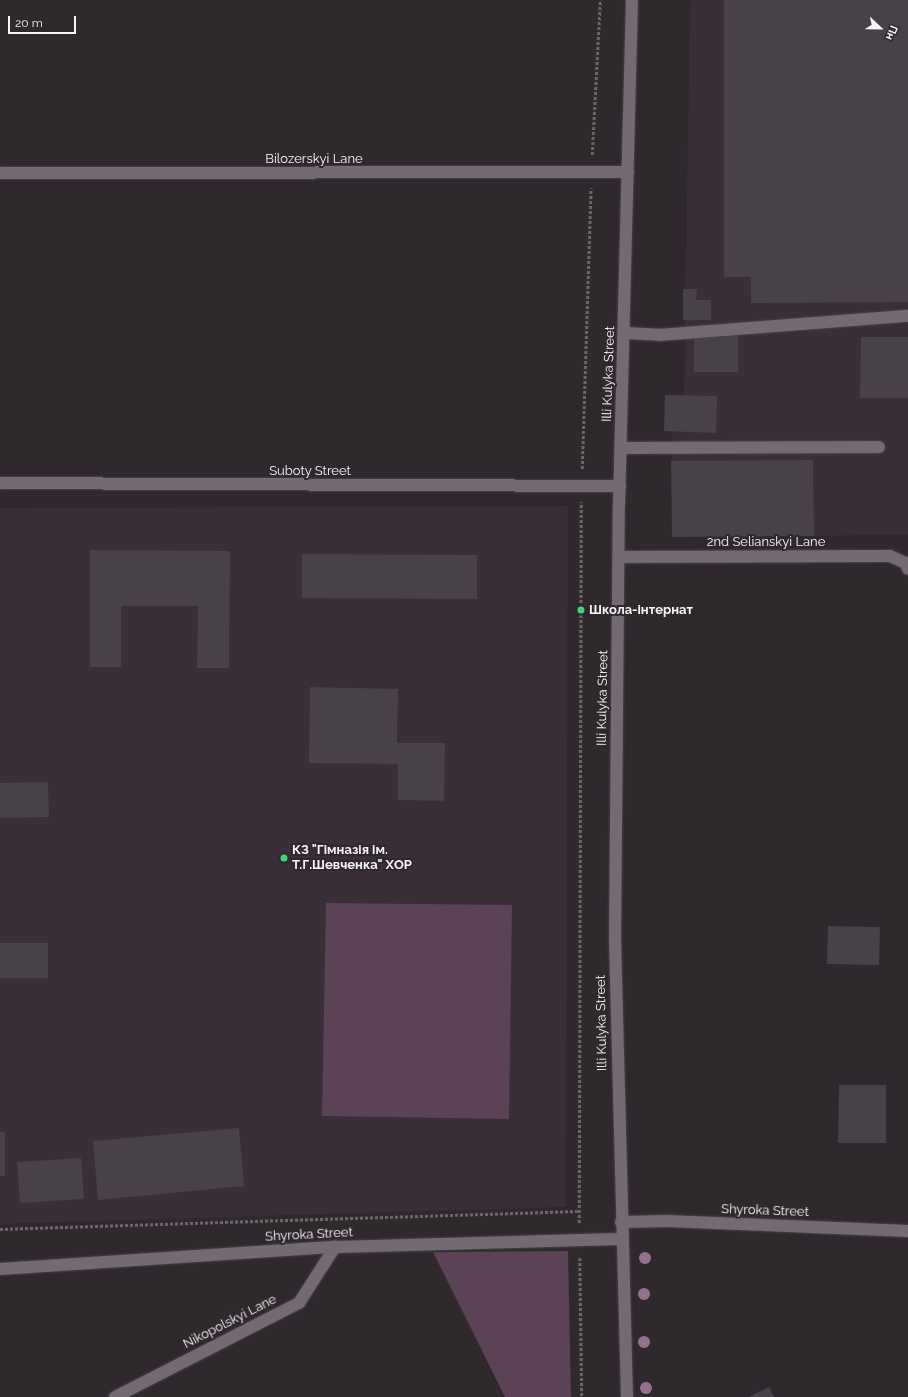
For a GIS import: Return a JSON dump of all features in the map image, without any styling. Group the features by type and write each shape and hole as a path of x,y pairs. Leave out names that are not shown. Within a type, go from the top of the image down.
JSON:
{"street":[{"name":"Illi Kulyka Street","path":"627,1397 621,1239 615,940 620,486 625,333 632,0"},
{"name":"Bilozerskyi Lane","path":"0,174 628,172"},
{"path":"625,333 659,335 908,316"},
{"path":"621,448 879,447"},
{"name":"Suboty Street","path":"0,483 620,486"},
{"name":"2nd Selianskyi Lane","path":"619,557 890,556 906,563 908,568"},
{"name":"Shyroka Street","path":"621,1222 667,1221 908,1231"},
{"name":"Shyroka Street","path":"0,1269 335,1247 579,1242 621,1239"},
{"name":"Nikopolskyi Lane","path":"115,1397 299,1303 335,1247"}],"path":[{"path":"582,1397 578,1211 581,486 592,172 600,0"},
{"path":"0,1229 578,1211"}],"shaded area":[{"path":"690,0 908,0 908,535 672,537 672,432 664,431 665,395 684,395"},
{"name":"КЗ \"Гімназія ім. Т.Г.Шевченка\" ХОР","path":"568,506 566,1207 0,1224 0,508"},
{"path":"326,903 512,905 509,1119 322,1116"},
{"path":"568,1251 571,1397 505,1397 433,1252"}],"building":[{"path":"724,0 908,0 908,302 751,303 751,277 724,277"},
{"path":"683,289 697,289 696,300 711,300 711,320 683,320"},
{"path":"694,335 738,335 738,372 694,372"},
{"path":"861,337 908,337 908,398 860,398"},
{"path":"665,395 717,396 716,433 664,431"},
{"path":"813,460 814,536 672,537 671,461"},
{"path":"90,550 230,551 229,668 197,668 198,606 121,606 121,667 90,667"},
{"path":"302,554 477,555 477,599 302,598"},
{"path":"310,687 398,689 397,743 445,743 444,801 398,800 398,764 309,763"},
{"path":"48,782 49,817 0,818 0,783"},
{"path":"828,926 880,927 879,965 827,964"},
{"path":"0,943 48,943 48,978 0,978"},
{"path":"839,1085 886,1085 886,1143 838,1143"},
{"path":"239,1128 244,1186 98,1200 93,1141"},
{"path":"0,1132 5,1132 5,1176 0,1176"},
{"path":"81,1158 84,1199 20,1203 17,1162"},
{"path":"769,1387 774,1397 749,1397"}],"place":[{"name":"Школа-інтернат","path":"581,610"},
{"name":"КЗ \"Гімназія ім. Т.Г.Шевченка\" ХОР","path":"284,858"}]}
